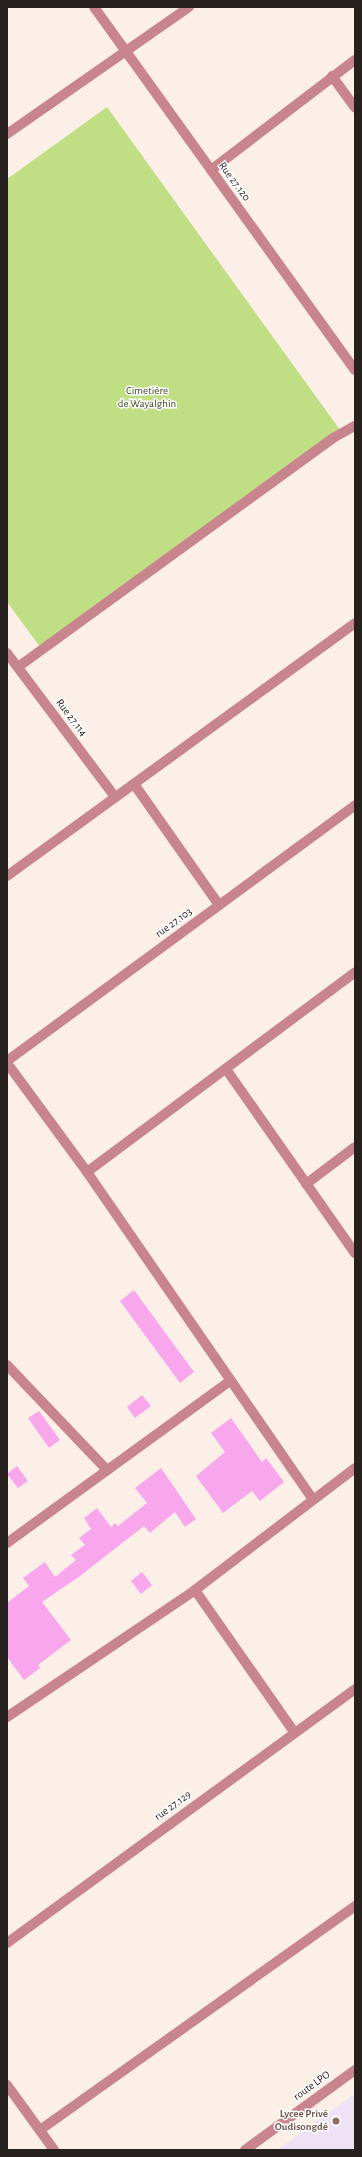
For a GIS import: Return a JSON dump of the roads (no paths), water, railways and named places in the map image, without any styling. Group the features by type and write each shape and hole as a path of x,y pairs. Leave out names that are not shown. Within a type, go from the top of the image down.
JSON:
{"street":[{"name":"Rue 27.120","path":"94,7 355,370"},
{"path":"7,134 127,53 189,7"},
{"path":"211,170 332,76 355,60"},
{"path":"332,76 355,108"},
{"path":"18,667 333,438 355,426"},
{"path":"7,876 355,623"},
{"name":"Rue 27.114","path":"7,653 115,797"},
{"path":"134,784 219,905"},
{"name":"rue 27.103","path":"7,1062 355,805"},
{"path":"87,1172 355,972"},
{"path":"7,1062 87,1172 313,1499"},
{"path":"226,1069 355,1253"},
{"path":"306,1184 355,1147"},
{"path":"7,1365 107,1470"},
{"path":"7,1543 230,1381"},
{"path":"7,1717 195,1590 355,1468"},
{"path":"195,1590 294,1732"},
{"name":"rue 27.129","path":"7,1943 294,1732 355,1689"},
{"path":"40,2130 355,1906"},
{"name":"route LPO","path":"245,2150 355,2070"},
{"path":"7,2085 54,2150"}],"place":[{"name":"Lycee Privé Oudisongdé","path":"336,2121"}],"park label":[{"name":"Cimetière de Wayalghin","path":"147,398"}]}
